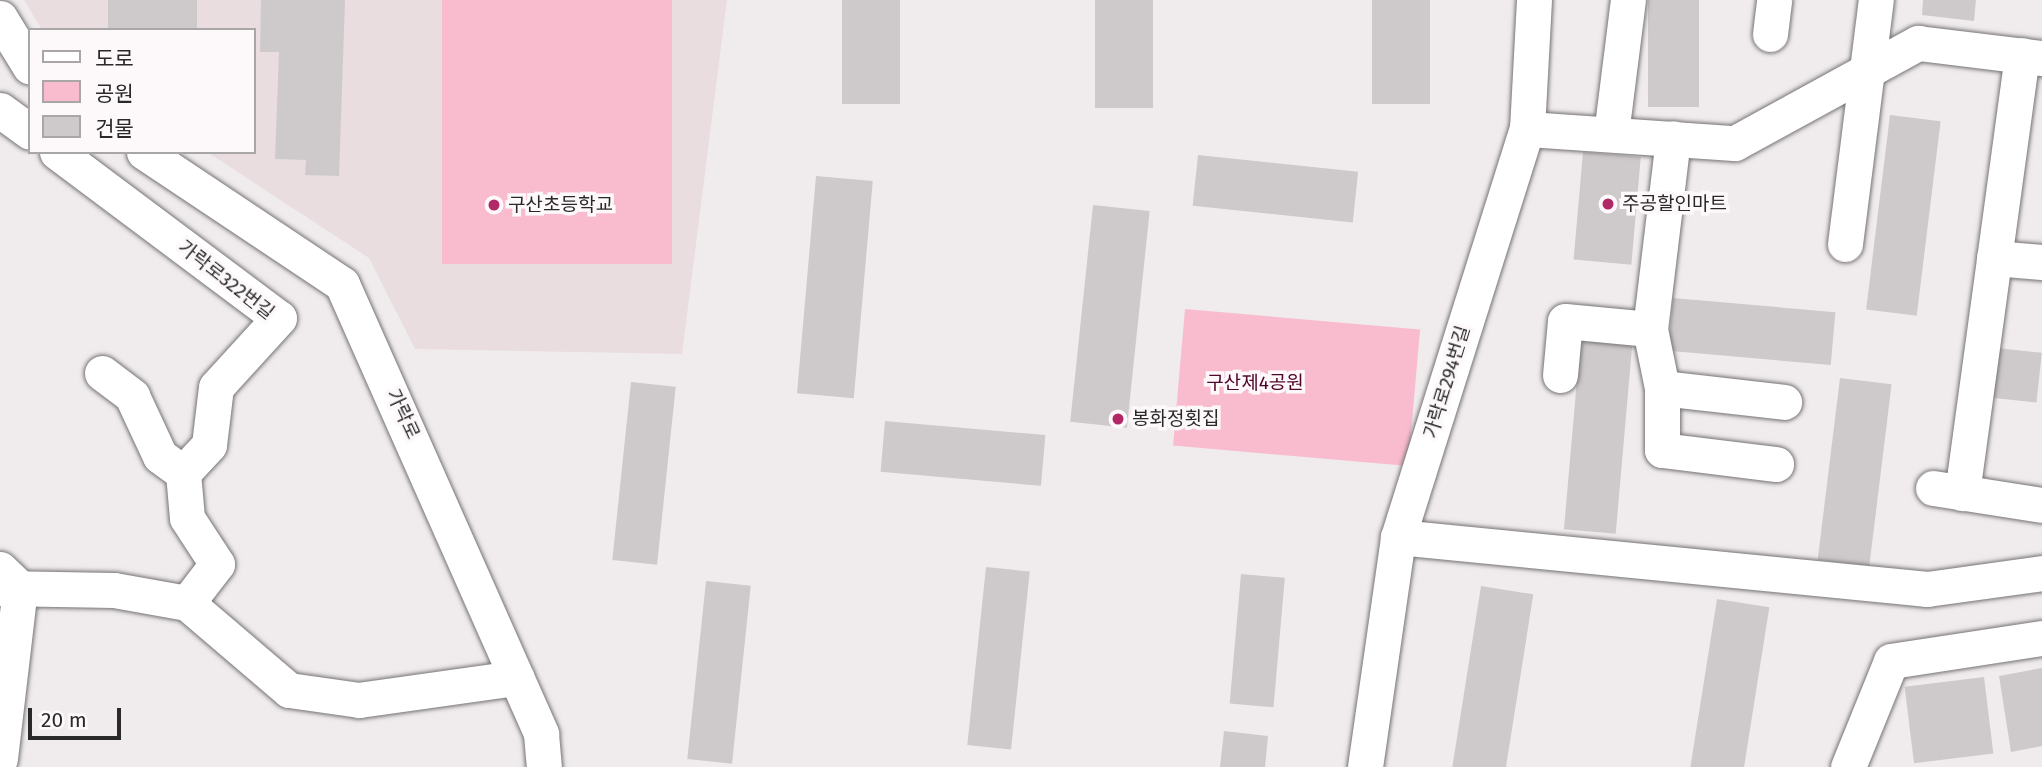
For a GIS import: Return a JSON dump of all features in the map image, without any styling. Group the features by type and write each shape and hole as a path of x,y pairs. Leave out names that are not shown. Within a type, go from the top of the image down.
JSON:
{"street":[{"name":"가락로294번길","path":"1365,767 1398,537 1527,129 1534,0"},
{"path":"1611,134 1628,0"},
{"path":"1770,34 1774,0"},
{"path":"1846,244 1876,0"},
{"path":"0,18 28,64"},
{"path":"1527,129 1735,143 1918,43 2032,56 2029,100 1947,491 2041,505"},
{"path":"0,110 28,131"},
{"path":"1673,138 1650,329 1662,388 1662,450 1776,464"},
{"name":"가락로322번길","path":"60,154 279,318 216,387 209,445 183,474"},
{"name":"가락로","path":"147,154 342,284 541,734 544,767"},
{"path":"1994,258 2042,262"},
{"path":"1560,375 1565,321 1650,329"},
{"path":"102,373 132,396 160,456 183,474 187,519 217,564 187,603"},
{"path":"1662,388 1784,402"},
{"path":"1398,537 1927,589 2042,573"},
{"path":"0,759 7,582 114,590 187,603 289,691 359,700 516,678"},
{"path":"1848,767 1891,661 2042,638"}],"shaded area":[{"name":"구산초등학교","path":"24,0 727,0 682,354 415,349 369,258 210,154 256,154 256,28 41,28"}],"green space":[{"path":"442,0 672,0 672,264 442,264"},
{"name":"구산제4공원","path":"1185,309 1420,330 1408,466 1173,445"}],"building":[{"path":"108,0 197,0 197,28 108,28"},
{"path":"261,0 345,0 339,176 305,175 306,160 275,159 279,52 260,52"},
{"path":"842,0 900,0 900,104 842,104"},
{"path":"1095,0 1153,0 1153,108 1095,108"},
{"path":"1372,0 1430,0 1430,104 1372,104"},
{"path":"1648,0 1699,0 1699,107 1648,107"},
{"path":"1923,0 1976,0 1974,21 1922,15"},
{"path":"1890,115 1941,121 1917,316 1866,310"},
{"path":"1583,152 1641,157 1631,265 1574,260"},
{"path":"1198,155 1358,172 1353,223 1193,206"},
{"path":"816,176 873,181 854,398 797,393"},
{"path":"1093,205 1150,211 1127,428 1070,422"},
{"path":"1673,298 1835,312 1831,365 1668,351"},
{"path":"1581,334 1633,339 1616,534 1564,529"},
{"path":"1997,348 2042,353 2037,402 1992,398"},
{"path":"1840,378 1892,384 1869,566 1818,560"},
{"path":"631,382 676,387 657,565 612,560"},
{"path":"885,421 1045,435 1041,486 881,472"},
{"path":"986,567 1030,572 1011,750 967,745"},
{"path":"1241,574 1285,578 1274,707 1230,704"},
{"path":"706,581 751,586 732,764 687,759"},
{"path":"1481,586 1533,594 1506,767 1452,767"},
{"path":"1717,599 1769,607 1744,767 1690,767"},
{"path":"2042,668 2042,746 2011,752 1999,676"},
{"path":"1984,677 1993,753 1914,763 1905,687"},
{"path":"1224,731 1268,736 1265,767 1220,767"}],"place":[{"name":"주공할인마트","path":"1608,204"},
{"name":"구산초등학교","path":"494,205"},
{"name":"봉화정횟집","path":"1118,419"}]}
